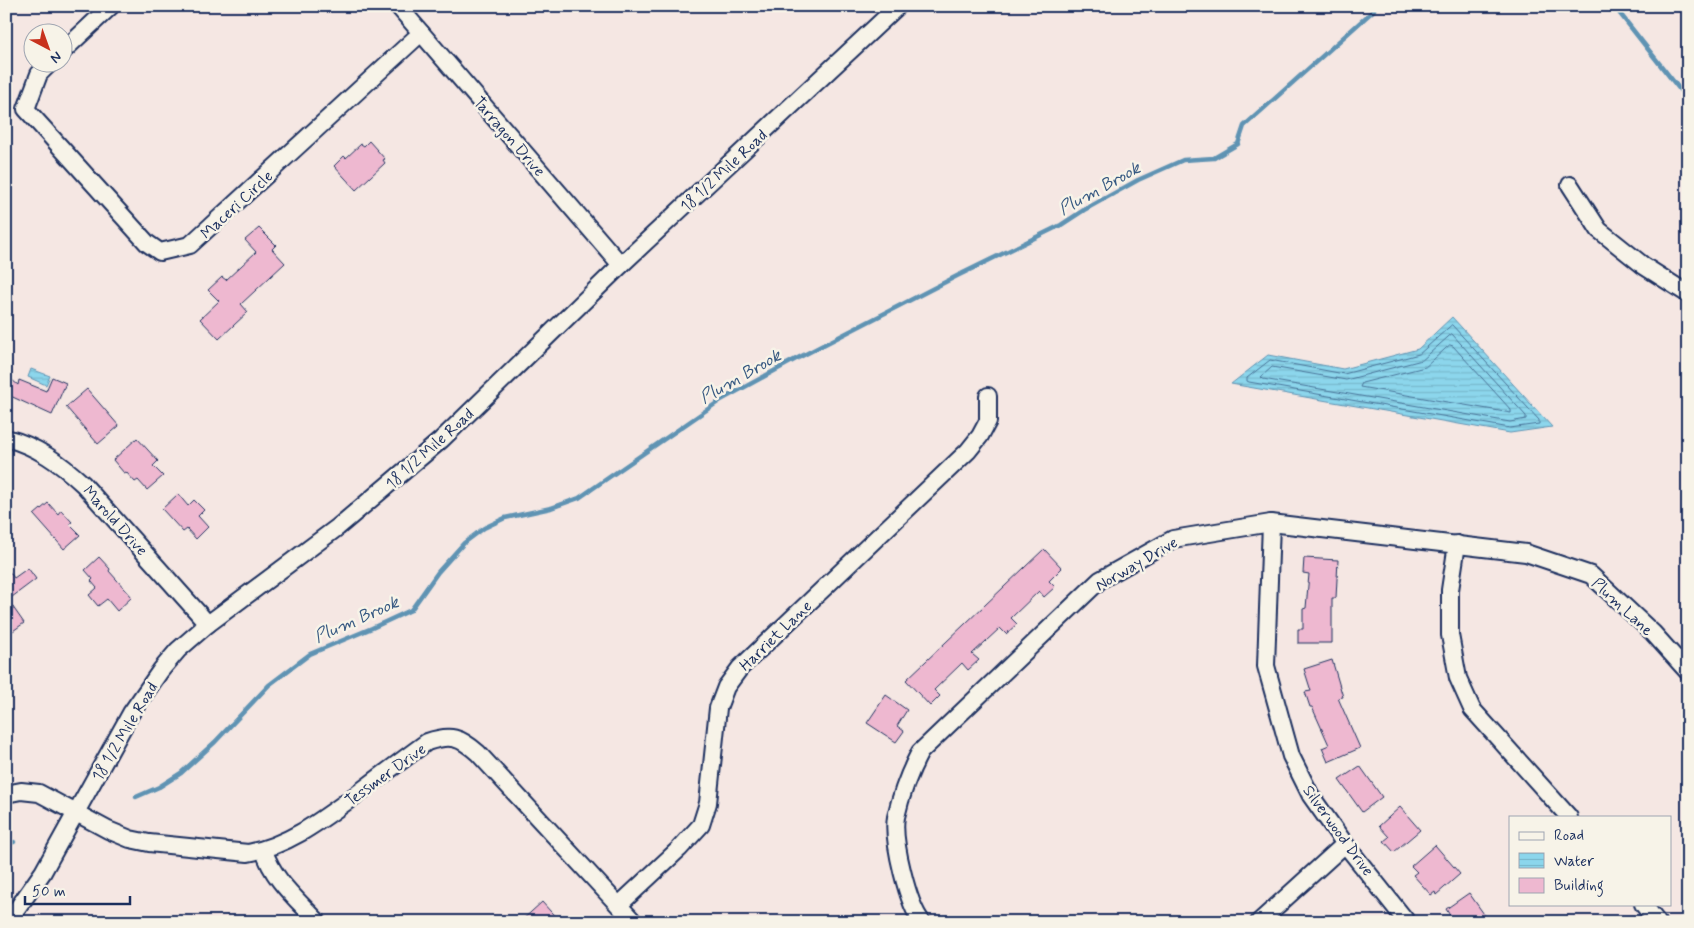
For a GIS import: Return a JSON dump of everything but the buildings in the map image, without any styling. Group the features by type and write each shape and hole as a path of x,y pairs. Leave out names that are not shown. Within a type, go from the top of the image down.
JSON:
{"street":[{"path":"72,43 112,6"},
{"name":"Tarragon Drive","path":"398,6 622,265"},
{"name":"18 1/2 Mile Road","path":"6,921 32,888 145,690 178,650 208,624 338,527 441,440 622,265 898,6"},
{"name":"Maceri Circle","path":"41,72 26,109 147,243 160,252 190,245 421,33"},
{"path":"1570,184 1599,230 1644,266 1688,294"},
{"name":"Harriet Lane","path":"619,905 679,849 701,825 708,803 718,708 726,688 740,668 968,451 980,436 988,420 988,396"},
{"name":"Marold Drive","path":"6,438 47,454 63,465 83,484 208,624"},
{"name":"Norway Drive","path":"922,922 915,914 905,885 896,819 908,775 920,752 1100,580 1173,539 1271,523 1458,544"},
{"name":"Silverwood Drive","path":"1271,523 1266,666 1291,756 1311,796 1345,844 1408,922"},
{"path":"1458,544 1450,590 1450,635 1458,678 1472,709 1568,816"},
{"name":"Plum Lane","path":"1458,544 1526,552 1591,575 1653,633 1688,672"},
{"name":"Tessmer Drive","path":"6,794 21,792 39,793 117,834 149,843 248,852 264,850 292,838 312,826 427,742 441,737 454,737 467,743 478,753 634,922"},
{"path":"1259,922 1345,844"},
{"path":"264,850 276,876 318,922"},
{"path":"1645,906 1658,922"}],"water":[{"path":"1452,317 1552,427 1510,433 1231,384 1268,355 1343,369 1418,349"},
{"path":"31,369 50,376 46,385 28,377"}],"waterway":[{"name":"Plum Brook","path":"136,797 159,787 181,773 215,742 269,685 310,654 411,610 438,572 464,543 484,528 505,518 551,508 579,498 721,400 796,359 1061,225 1138,180 1183,160 1214,158 1238,144 1244,126 1374,10 1374,6"},
{"path":"1614,6 1688,100"},
{"name":"Plum Brook","path":"6,845 14,842"}]}
